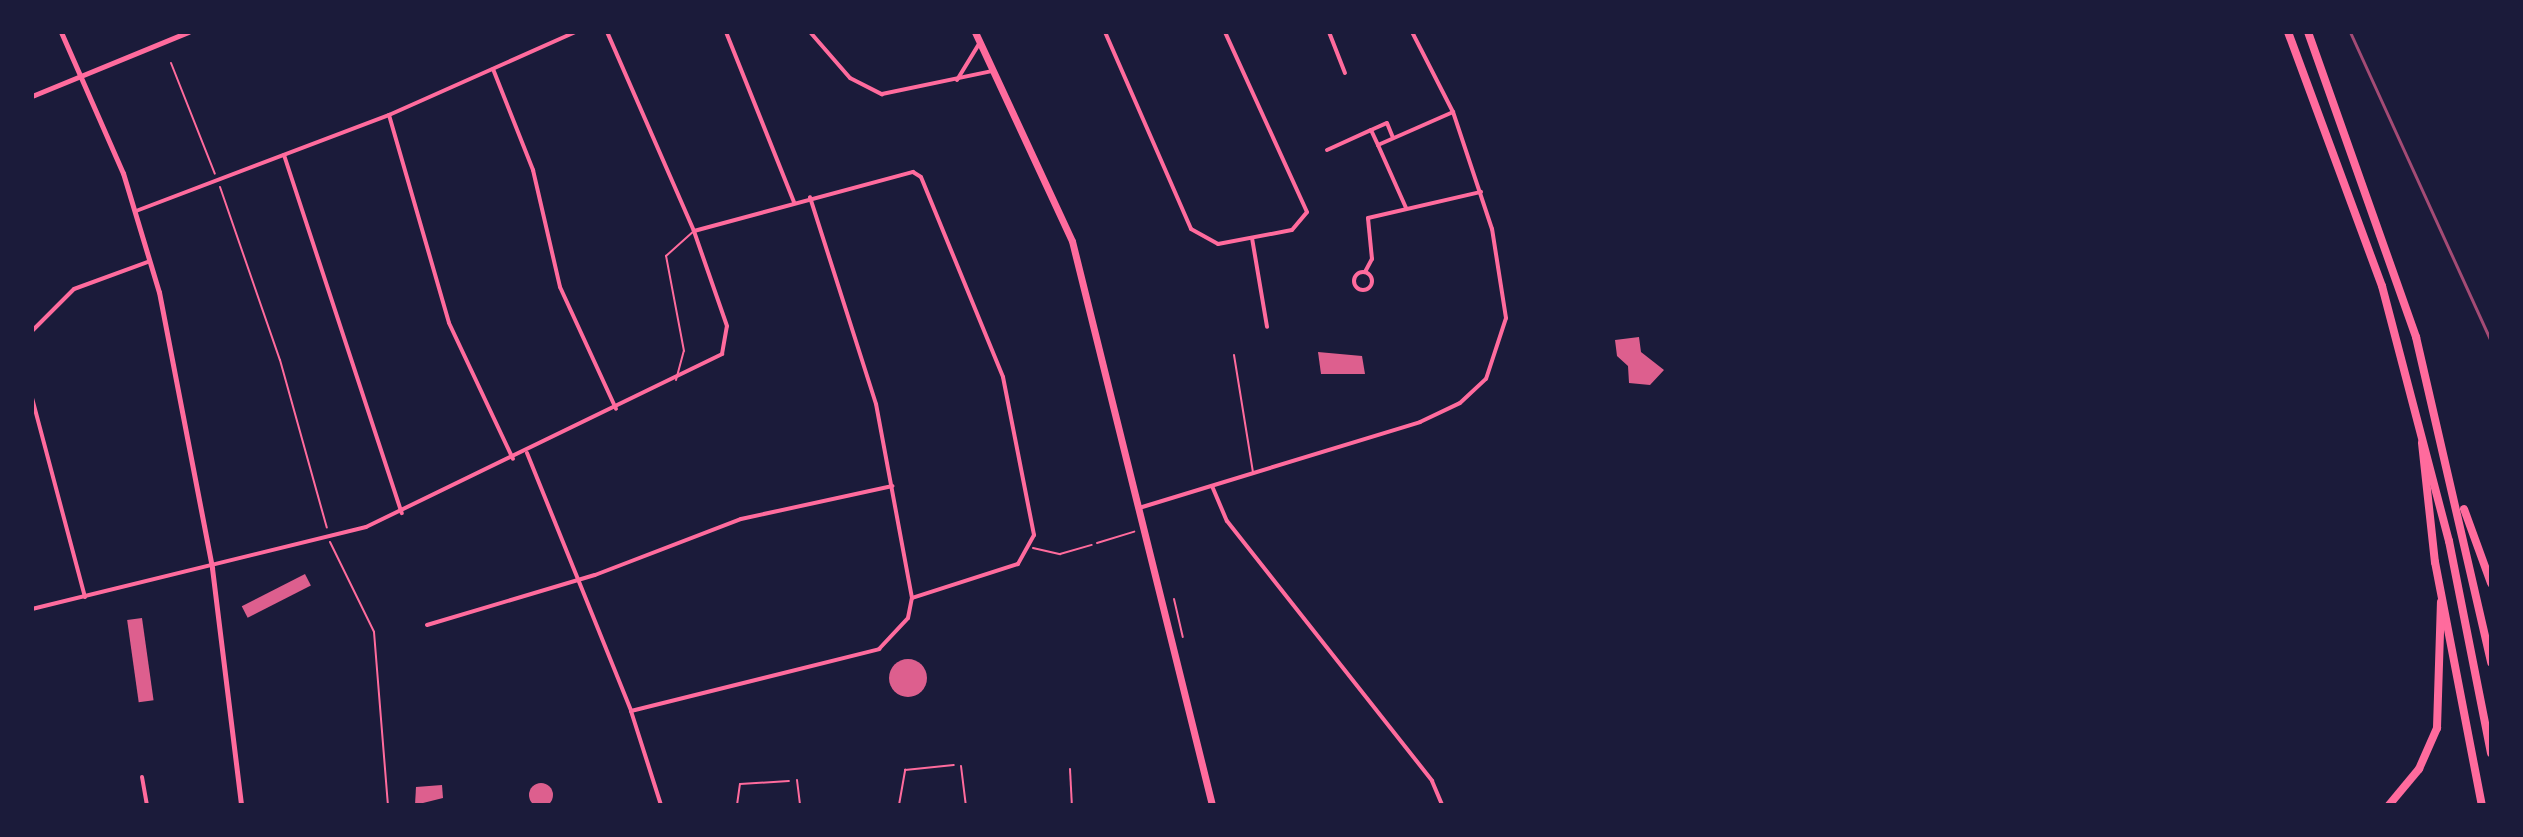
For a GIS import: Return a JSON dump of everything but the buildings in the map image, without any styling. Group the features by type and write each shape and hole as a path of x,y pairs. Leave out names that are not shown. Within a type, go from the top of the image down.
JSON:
{"highway":[{"path":"2288,32 2382,286 2423,434 2491,753"},
{"path":"2308,32 2366,180 2457,489 2491,583"},
{"path":"2423,434 2421,473 2440,593 2482,805"},
{"path":"2457,489 2491,662"},
{"path":"2389,805 2419,769 2437,728 2440,593"}],"main road":[{"path":"975,32 1072,241 1212,805"}],"street":[{"path":"61,32 136,211 150,261 212,568 241,805"},
{"path":"32,96 188,32"},
{"path":"136,211 389,115 575,32"},
{"path":"32,609 329,539 402,513 713,363 728,344 694,231 607,32"},
{"path":"726,32 794,202"},
{"path":"810,32 873,92 905,94 992,71"},
{"path":"1105,32 1191,229 1210,244 1292,230 1307,212 1225,32"},
{"path":"1329,32 1345,73"},
{"path":"1139,508 1420,422 1460,403 1486,379 1506,318 1481,192 1453,112 1412,32"},
{"path":"955,82 979,42"},
{"path":"493,69 533,170 560,287 616,409"},
{"path":"1378,145 1453,112"},
{"path":"389,115 449,323 513,459"},
{"path":"1327,150 1387,123 1394,139"},
{"path":"1371,130 1406,208"},
{"path":"284,155 402,513"},
{"path":"694,231 810,197 913,172 1003,377 1033,548 1006,570 912,598"},
{"path":"1365,272 1372,284 1361,290 1354,278 1365,272 1372,259 1368,218 1481,192"},
{"path":"631,711 887,643 908,618 912,598 892,486 855,330 810,197"},
{"path":"1252,238 1267,327"},
{"path":"32,331 81,284 150,261"},
{"path":"32,398 85,597"},
{"path":"527,453 580,577 631,711 661,805"},
{"path":"427,625 580,577 741,519 892,486"},
{"path":"1212,486 1227,521 1432,781 1442,805"},
{"path":"142,777 147,805"}],"lane":[{"path":"676,380 684,351 666,256 694,231"},
{"path":"1234,355 1253,474"},
{"path":"1033,548 1060,554 1092,545"}],"path":[{"path":"171,63 217,179 280,360 329,539 374,632 388,805"},
{"path":"1092,545 1134,532"},
{"path":"1174,599 1183,637"},
{"path":"899,805 905,770 954,765"},
{"path":"961,766 966,805"},
{"path":"1070,769 1072,805"},
{"path":"797,780 800,805"},
{"path":"737,805 740,784 789,781"}],"railway":[{"path":"2350,32 2491,341"}]}
